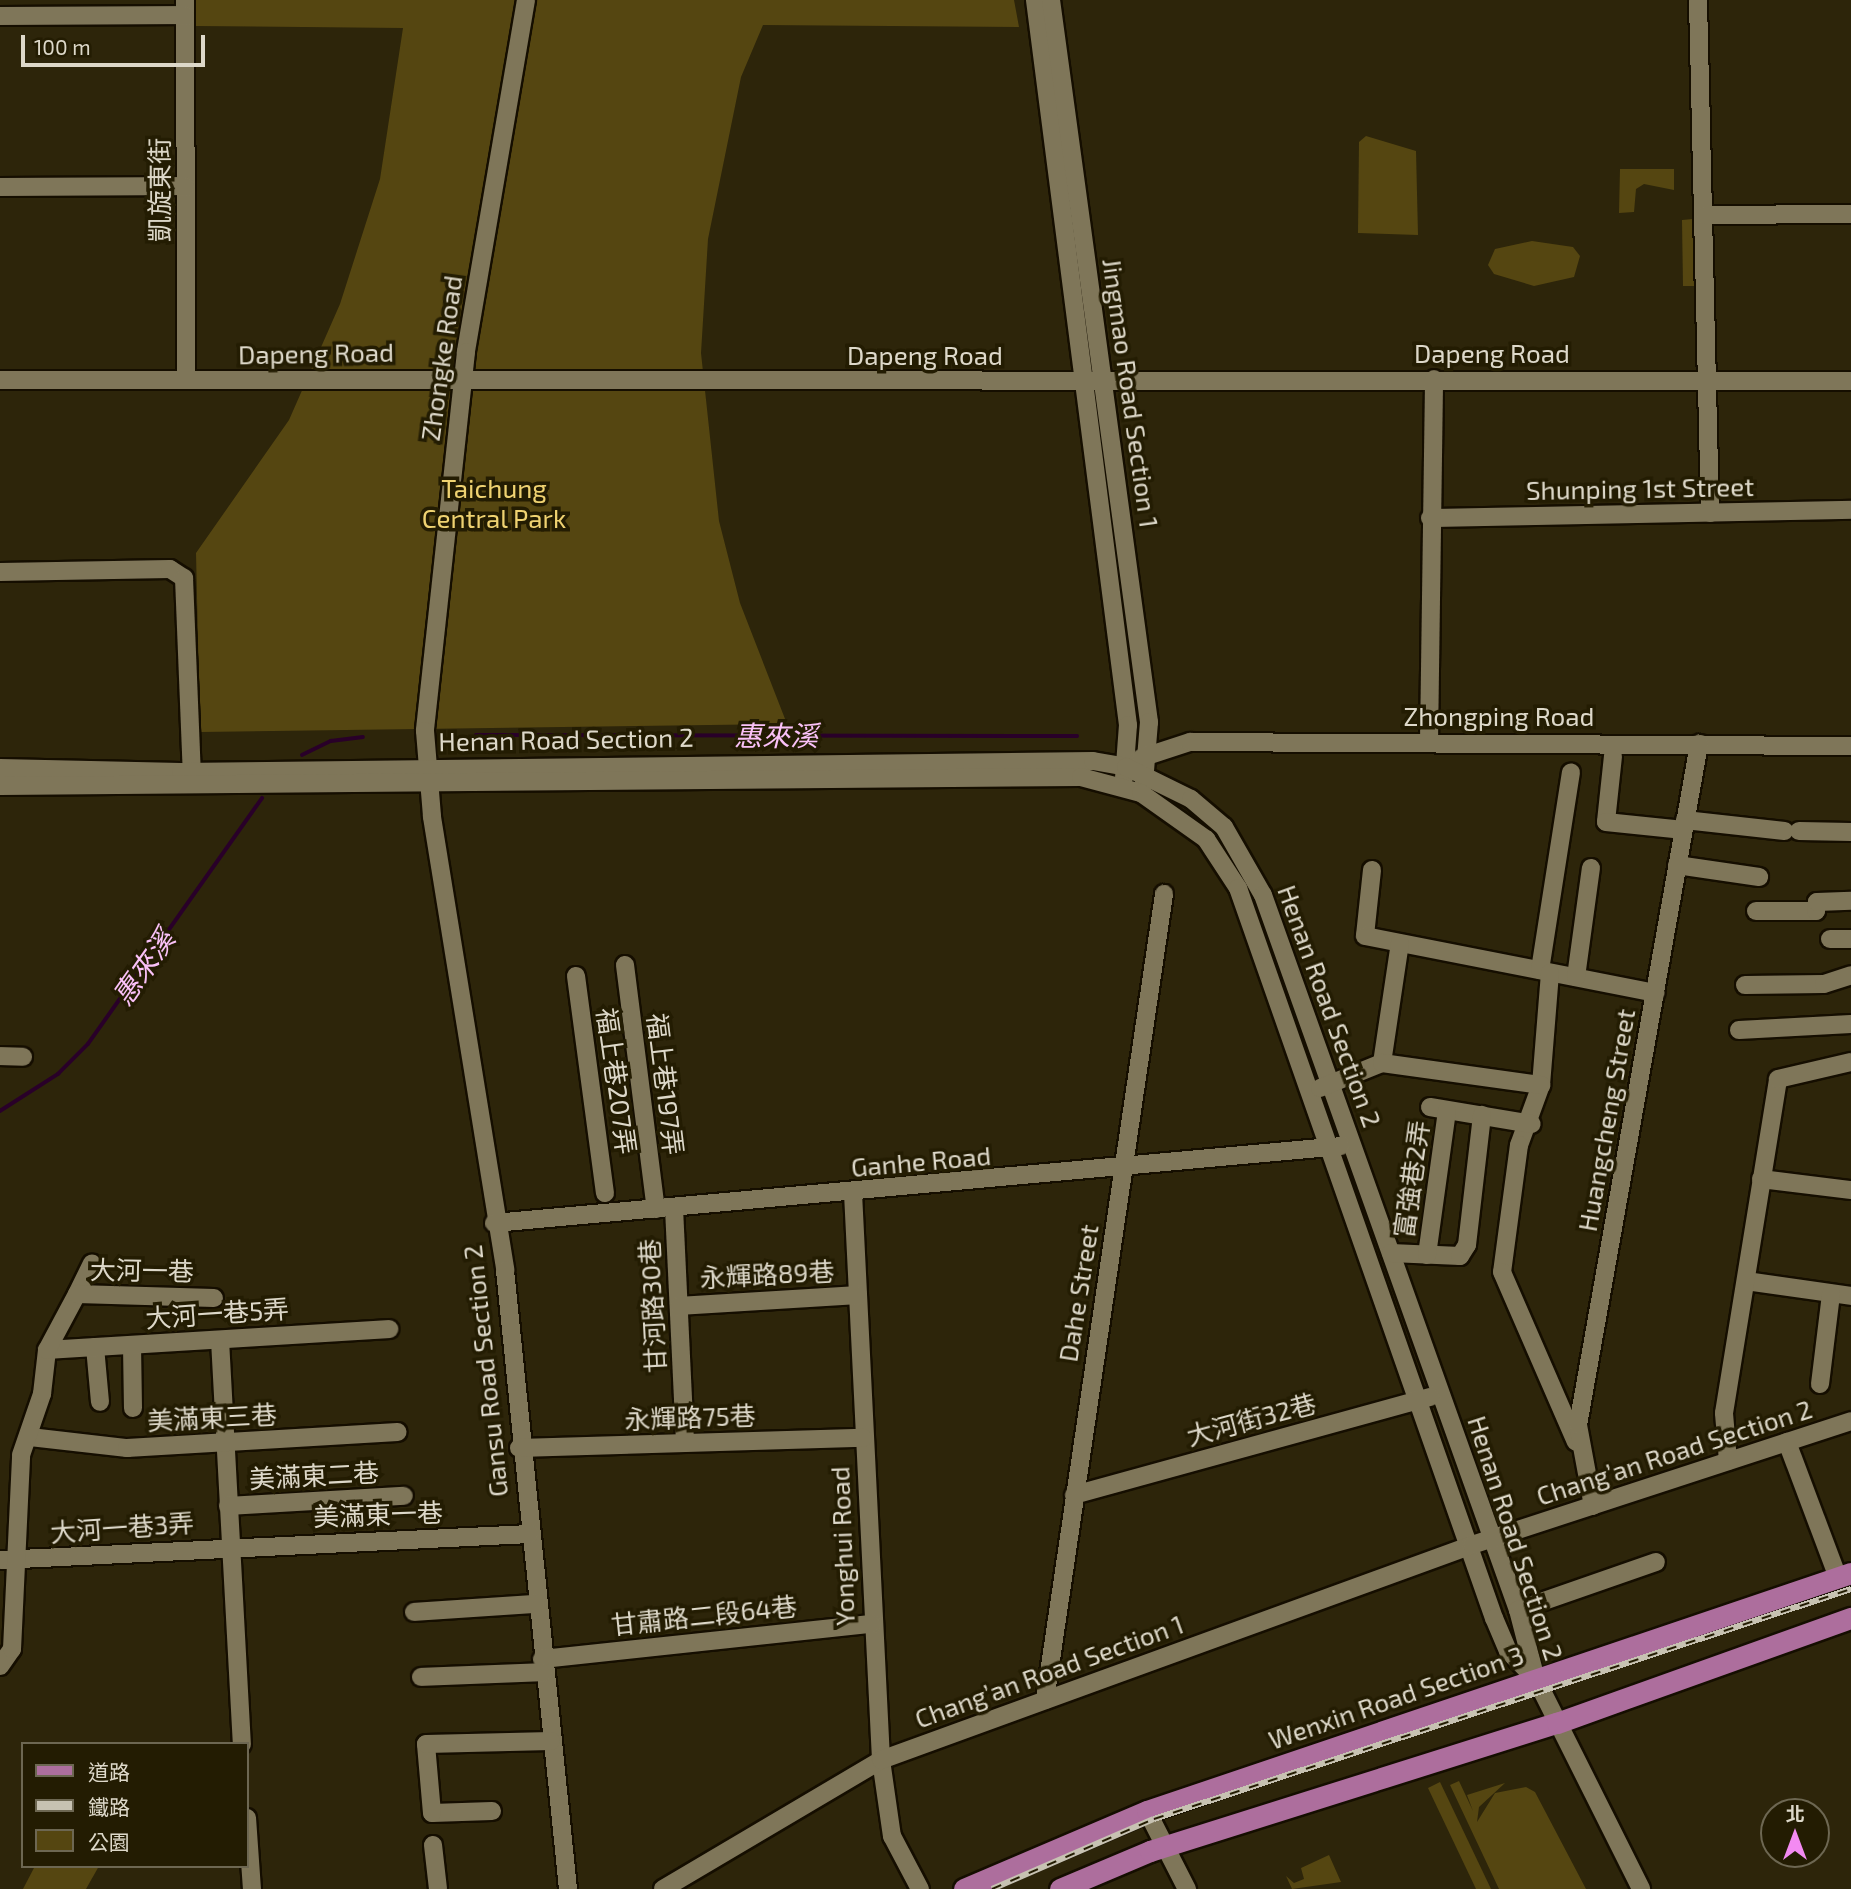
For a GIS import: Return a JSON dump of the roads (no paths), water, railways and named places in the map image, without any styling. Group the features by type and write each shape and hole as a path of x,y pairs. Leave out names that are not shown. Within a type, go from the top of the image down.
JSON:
{"main road":[{"name":"Wenxin Road Section 3","path":"964,1889 1147,1811 1845,1576"},
{"path":"1060,1889 1166,1846 1557,1723 1851,1618"}],"street":[{"name":"Zhongke Road","path":"427,767 425,731 463,376 526,0"},
{"name":"Jingmao Road Section 1","path":"1035,0 1095,381 1148,754 1141,793"},
{"name":"Jingmao Road Section 1","path":"1051,0 1095,381 1128,725 1124,776"},
{"path":"1698,0 1710,513"},
{"path":"0,16 185,8"},
{"name":"凱旋東街","path":"185,8 186,380"},
{"path":"0,187 185,186"},
{"path":"1705,215 1851,214"},
{"name":"Dapeng Road","path":"0,380 463,376 1095,381 1851,381"},
{"path":"1429,742 1434,379"},
{"name":"Shunping 1st Street","path":"1430,518 1851,510"},
{"path":"0,572 170,569 184,578 192,778"},
{"name":"Zhongping Road","path":"1124,776 1148,754 1191,742 1851,746"},
{"name":"Huangcheng Street","path":"1593,1506 1581,1454 1578,1425 1699,744"},
{"path":"1614,756 1606,822 1851,832"},
{"name":"Henan Road Section 2","path":"0,786 427,767 1093,761 1124,776 1141,793 1206,839 1232,876 1422,1400 1508,1651 1536,1679"},
{"name":"Gansu Road Section 2","path":"427,767 494,1223 505,1270 519,1448 568,1889"},
{"name":"Henan Road Section 2","path":"0,768 429,786 853,776 1145,775 1224,827 1249,868 1331,1084 1518,1610 1536,1679"},
{"path":"1571,772 1545,972 1541,1085 1532,1124 1519,1145 1502,1272 1581,1454"},
{"path":"1677,865 1759,877"},
{"path":"1576,977 1591,869"},
{"path":"1372,870 1365,936 1655,993"},
{"name":"Dahe Street","path":"1045,1700 1164,894"},
{"path":"1756,911 1816,911 1816,902 1851,901"},
{"path":"1830,939 1851,939"},
{"path":"1382,1063 1400,943"},
{"name":"福上巷197弄","path":"625,965 656,1209"},
{"path":"1745,985 1824,984 1851,975"},
{"name":"福上巷207弄","path":"576,976 606,1193"},
{"path":"1739,1030 1851,1024"},
{"path":"0,1056 23,1057"},
{"path":"1728,1461 1724,1413 1778,1079 1851,1062"},
{"path":"1310,1091 1382,1063 1541,1085"},
{"name":"富強巷2弄","path":"1427,1255 1438,1109 1482,1115"},
{"path":"1391,1253 1460,1256 1467,1245 1482,1115 1532,1124"},
{"name":"Ganhe Road","path":"494,1223 1124,1170 1332,1149 1352,1144"},
{"path":"1761,1179 1851,1190"},
{"name":"Yonghui Road","path":"853,1193 871,1624 881,1760 892,1836 920,1889"},
{"name":"甘河路30巷","path":"674,1208 685,1443"},
{"path":"77,1294 92,1263"},
{"path":"1746,1281 1851,1296"},
{"name":"大河一巷","path":"0,1667 12,1649 9,1560 21,1455 30,1437 47,1350 77,1294 214,1298"},
{"path":"1821,1384 1831,1294"},
{"name":"永輝路89巷","path":"679,1306 858,1295"},
{"name":"大河一巷5弄","path":"47,1350 389,1329"},
{"path":"220,1339 242,1742"},
{"path":"131,1345 133,1408"},
{"path":"94,1347 100,1402"},
{"name":"大河街32巷","path":"1074,1495 1441,1395"},
{"name":"Chang’an Road Section 2","path":"1472,1545 1851,1421"},
{"name":"美滿東三巷","path":"30,1437 127,1448 398,1432"},
{"name":"永輝路75巷","path":"519,1448 863,1438"},
{"path":"1787,1442 1845,1576"},
{"name":"美滿東二巷","path":"228,1506 404,1496"},
{"name":"美滿東一巷","path":"230,1547 528,1534"},
{"name":"Chang’an Road Section 1","path":"663,1889 881,1760 1472,1545"},
{"name":"大河一巷3弄","path":"9,1560 230,1547"},
{"path":"1518,1610 1656,1562"},
{"path":"414,1612 536,1604"},
{"name":"甘肅路二段64巷","path":"421,1677 543,1666 871,1624"},
{"path":"1536,1679 1641,1889"},
{"path":"492,1811 432,1813 426,1744 551,1741"},
{"path":"1147,1811 1187,1889"},
{"path":"248,1832 252,1889"},
{"path":"433,1844 438,1889"}],"waterway":[{"name":"惠來溪","path":"476,735 1077,736"},
{"name":"惠來溪","path":"302,755 331,741 363,737"},
{"name":"惠來溪","path":"0,1111 58,1074 88,1044 262,798"}],"railway":[{"path":"992,1889 1154,1819 1851,1589"}],"park label":[{"name":"Taichung Central Park","path":"494,503"}]}
